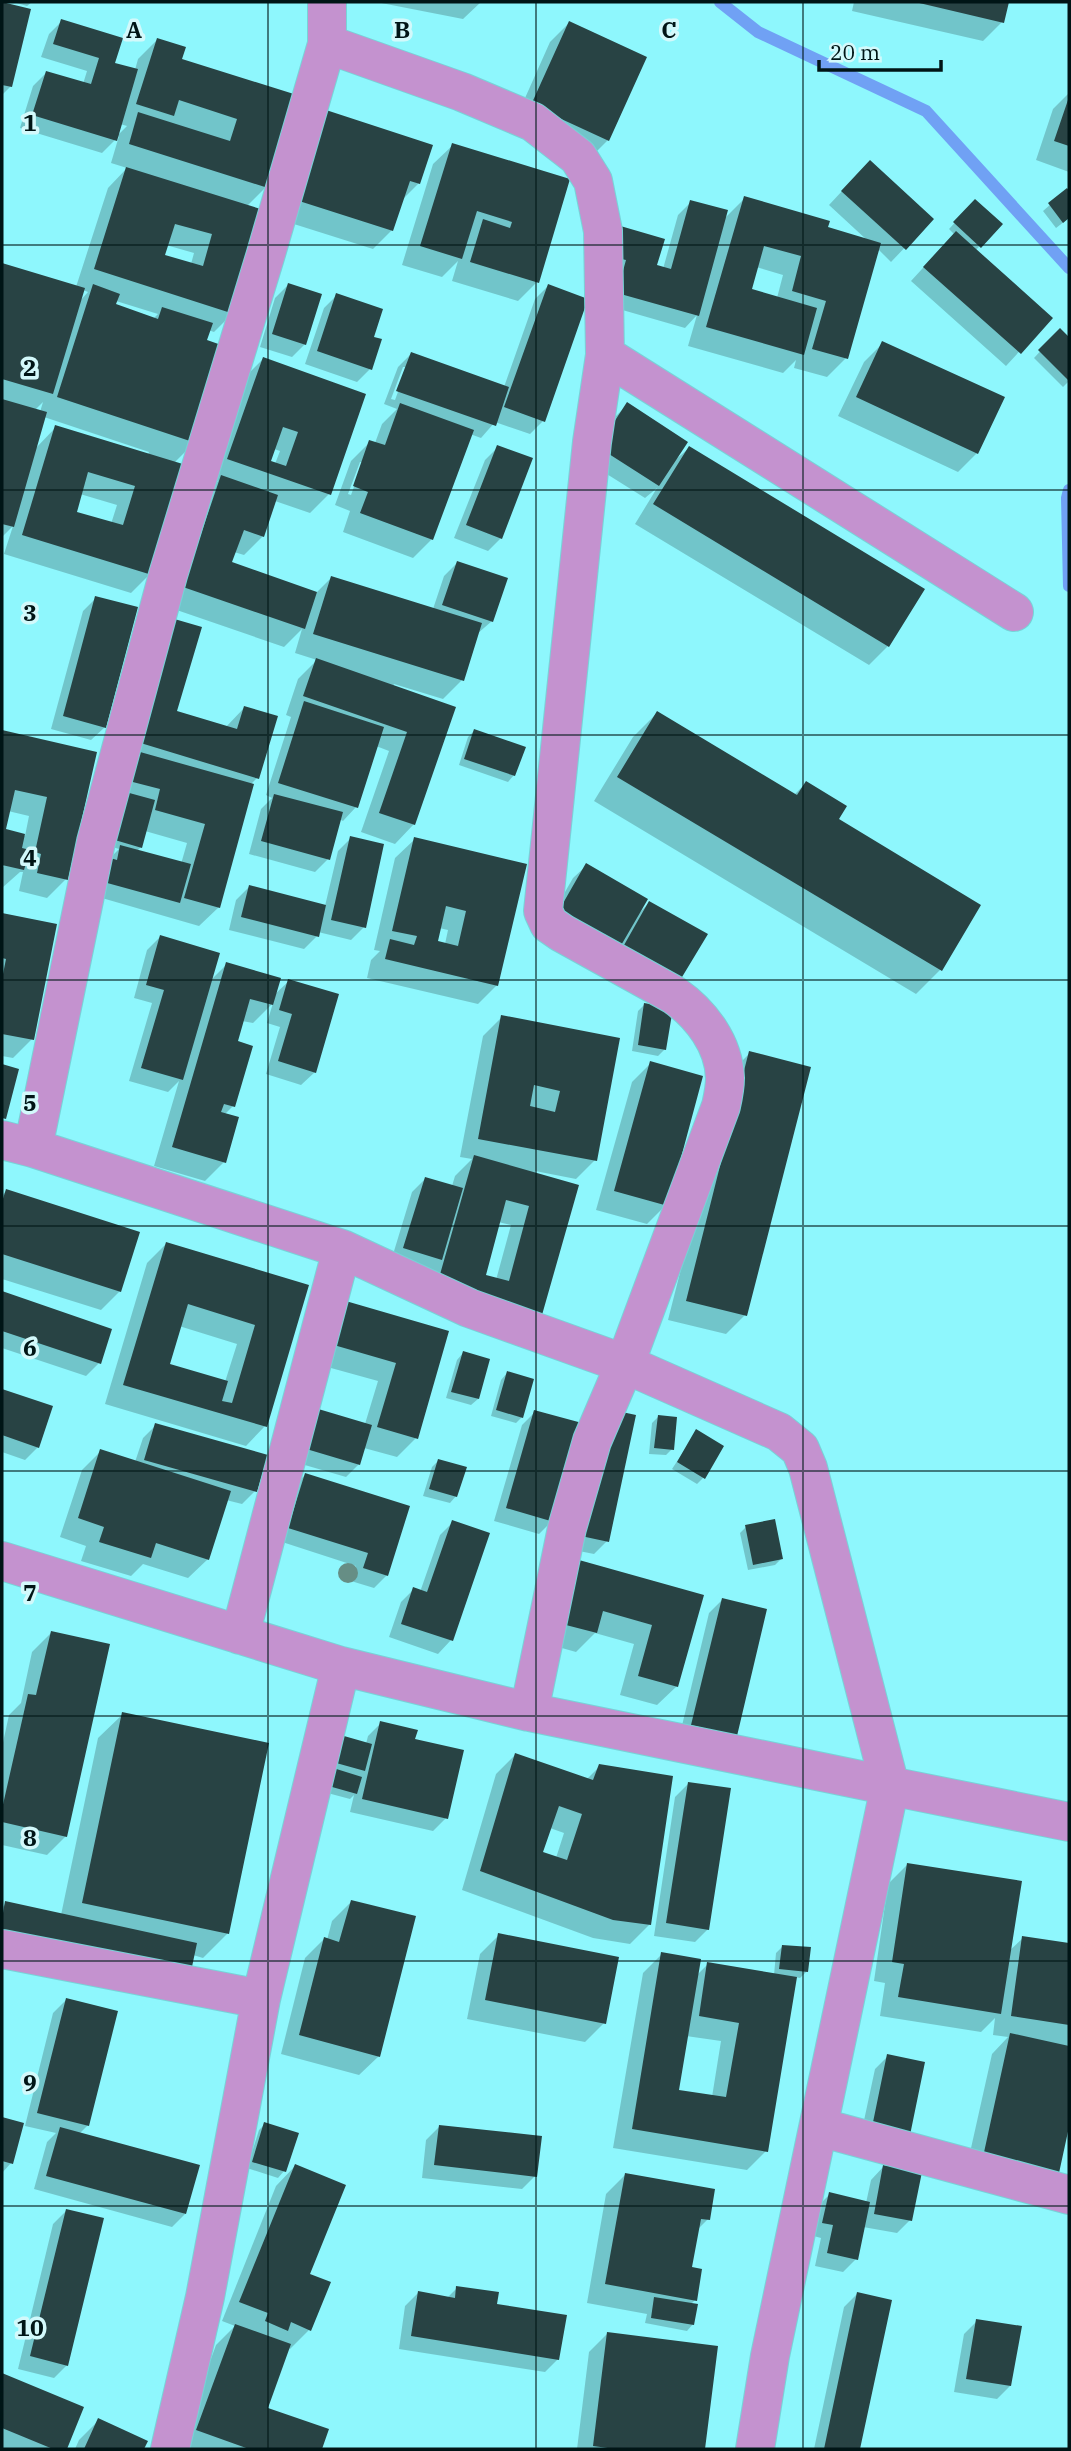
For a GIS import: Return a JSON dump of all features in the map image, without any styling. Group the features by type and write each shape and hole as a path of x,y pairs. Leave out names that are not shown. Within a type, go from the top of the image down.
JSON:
{"street":[{"path":"327,2 327,44 168,575 17,1144 342,1249 469,1308 625,1364 779,1432 800,1449 808,1468 890,1786 770,2356 755,2449"},
{"path":"327,44 462,92 533,122 578,157 593,181 603,231 605,355 592,442 543,911 550,924 562,933 688,1005 704,1022 719,1050 725,1078 721,1106 625,1364 592,1441 567,1528 529,1712"},
{"path":"605,355 1014,612"},
{"path":"240,1635 342,1249"},
{"path":"2,1561 341,1666 529,1712 1069,1822"},
{"path":"170,2449 205,2297 261,1999 341,1666"},
{"path":"2,1949 261,1999"},
{"path":"819,2127 1069,2195"}],"building":[{"path":"2,2 31,9 12,87 2,85"},
{"path":"915,2 1009,2 1004,23"},
{"path":"61,19 123,38 115,63 138,69 117,141 32,115 46,71 91,84 99,58 53,44"},
{"path":"569,21 647,57 609,141 531,105"},
{"path":"157,38 186,47 182,59 297,95 268,188 129,144 138,112 230,141 237,119 179,100 174,116 136,104"},
{"path":"1069,97 1069,146 1054,141"},
{"path":"326,110 433,145 420,184 410,181 393,231 296,200"},
{"path":"452,143 570,179 539,283 470,262 483,219 510,228 512,222 477,211 462,259 420,246"},
{"path":"870,160 934,219 906,250 841,191"},
{"path":"126,167 267,211 234,314 94,269","holes":["175,224 212,234 203,266 165,255"]},
{"path":"1067,188 1069,218 1063,223 1048,203"},
{"path":"744,196 830,221 828,227 881,243 848,359 812,349 826,301 792,291 801,256 764,246 752,289 817,308 804,355 706,327"},
{"path":"975,199 1003,224 981,248 953,222"},
{"path":"690,200 728,210 699,316 617,293 626,260 608,256 617,225 665,239 657,265 671,269"},
{"path":"956,231 1053,318 1021,354 923,267"},
{"path":"2,263 85,288 53,394 2,379"},
{"path":"288,283 322,294 306,345 272,334"},
{"path":"93,284 120,294 116,304 158,319 162,307 213,323 207,340 227,347 196,443 57,397"},
{"path":"548,284 588,299 545,422 504,407"},
{"path":"336,293 383,309 374,337 382,339 372,370 317,351"},
{"path":"1060,328 1069,337 1069,381 1038,350"},
{"path":"882,341 1005,397 978,454 856,397"},
{"path":"411,352 509,387 496,426 396,391"},
{"path":"263,357 366,394 331,495 227,459","holes":["283,427 298,432 286,466 271,461"]},
{"path":"2,399 47,412 14,527 2,524"},
{"path":"627,402 688,442 659,486 598,447"},
{"path":"400,403 474,430 433,540 360,513 368,492 353,486 369,440 385,445"},
{"path":"55,425 186,465 152,575 22,535","holes":["88,472 135,486 123,525 77,512"]},
{"path":"497,445 533,458 502,539 466,525"},
{"path":"689,446 925,589 889,647 653,504"},
{"path":"221,475 278,495 264,537 244,530 232,562 317,592 305,629 183,587"},
{"path":"457,561 508,578 493,622 442,605"},
{"path":"331,576 482,623 464,681 313,634"},
{"path":"95,596 138,607 106,728 63,716"},
{"path":"171,618 202,627 177,711 237,729 244,706 278,716 259,779 134,741"},
{"path":"316,658 456,707 415,825 379,813 407,732 303,696"},
{"path":"304,701 384,727 358,808 278,783"},
{"path":"657,711 797,795 806,781 847,806 839,819 981,905 942,971 617,777"},
{"path":"474,729 526,747 515,776 464,759"},
{"path":"2,730 97,752 68,880 37,873 41,854 35,852 47,797 15,790 6,829 25,834 22,848 30,850 24,870 2,865"},
{"path":"133,750 254,784 220,908 184,898 205,824 155,810 160,789 125,780"},
{"path":"122,791 155,800 142,848 108,838"},
{"path":"274,794 343,812 330,860 261,841"},
{"path":"350,836 384,844 366,928 331,920"},
{"path":"414,837 527,864 498,986 385,959 390,939 414,945 417,936 392,931","holes":["446,906 466,911 458,946 438,941"]},
{"path":"120,845 191,864 180,903 100,881 107,857 117,860"},
{"path":"586,863 648,899 616,954 554,919"},
{"path":"249,885 326,905 319,937 241,917"},
{"path":"649,901 708,934 676,987 619,954"},
{"path":"2,913 57,924 34,1040 2,1034 2,979 6,959 2,958"},
{"path":"160,935 220,953 183,1080 141,1068 164,990 146,985"},
{"path":"226,962 281,978 273,1005 250,999 238,1041 253,1046 235,1107 224,1104 221,1112 239,1117 226,1163 172,1147"},
{"path":"288,979 339,994 316,1073 278,1061 292,1014 279,1010"},
{"path":"644,1003 673,1008 666,1050 638,1045"},
{"path":"501,1015 620,1038 597,1161 478,1139","holes":["534,1085 560,1091 555,1112 530,1106"]},
{"path":"749,1051 811,1067 747,1316 686,1301"},
{"path":"650,1061 703,1076 668,1206 614,1191"},
{"path":"2,1064 19,1069 6,1119 2,1118"},
{"path":"474,1155 579,1185 542,1315 437,1285","holes":["506,1200 529,1206 509,1281 486,1275"]},
{"path":"425,1177 463,1188 442,1260 403,1248"},
{"path":"6,1189 140,1232 121,1292 2,1254 2,1202"},
{"path":"166,1242 309,1285 267,1427 123,1385","holes":["188,1304 255,1325 232,1403 222,1401 228,1381 170,1364"]},
{"path":"2,1291 112,1329 101,1364 2,1331"},
{"path":"332,1297 449,1331 418,1439 377,1427 396,1363 320,1341"},
{"path":"463,1351 490,1359 479,1399 451,1392"},
{"path":"507,1371 534,1379 523,1418 496,1410"},
{"path":"2,1389 53,1406 39,1448 2,1435"},
{"path":"315,1408 372,1425 360,1465 303,1448"},
{"path":"608,1409 636,1415 609,1542 581,1536"},
{"path":"534,1410 582,1423 554,1522 506,1508"},
{"path":"658,1415 677,1417 674,1450 654,1448"},
{"path":"155,1423 268,1455 257,1492 144,1460"},
{"path":"696,1429 724,1446 705,1479 677,1462"},
{"path":"100,1449 231,1491 209,1560 156,1543 151,1558 99,1542 104,1527 78,1518"},
{"path":"438,1459 467,1467 457,1497 429,1489"},
{"path":"305,1473 410,1506 388,1576 363,1568 368,1553 288,1528"},
{"path":"775,1519 783,1559 753,1565 745,1525"},
{"path":"452,1520 490,1533 453,1641 401,1624 413,1587 427,1592"},
{"path":"579,1560 704,1595 678,1687 638,1676 652,1625 603,1611 597,1633 562,1624"},
{"path":"722,1598 767,1609 737,1736 691,1725"},
{"path":"51,1631 110,1644 67,1837 2,1822 2,1809 28,1694 36,1695"},
{"path":"122,1712 269,1743 229,1934 82,1903"},
{"path":"380,1721 418,1730 415,1739 464,1750 448,1819 362,1799"},
{"path":"337,1734 372,1744 365,1771 329,1761"},
{"path":"515,1753 593,1780 599,1764 673,1776 651,1925 613,1920 480,1871","holes":["559,1806 582,1814 567,1860 543,1852"]},
{"path":"330,1767 362,1777 357,1794 325,1785"},
{"path":"688,1782 731,1788 709,1930 666,1923"},
{"path":"907,1863 1022,1881 1001,2014 898,1997 904,1964 892,1962"},
{"path":"351,1900 416,1916 380,2057 299,2035 324,1937 339,1942"},
{"path":"5,1901 197,1943 189,1981 2,1940"},
{"path":"498,1933 619,1957 606,2024 485,2000"},
{"path":"1022,1936 1069,1943 1069,2025 1011,2016"},
{"path":"782,1945 811,1947 808,1972 779,1969"},
{"path":"661,1952 701,1959 679,2090 726,2097 739,2023 699,2016 707,1962 797,1977 768,2152 632,2129"},
{"path":"66,1998 118,2011 89,2126 37,2113"},
{"path":"1010,2033 1069,2046 1069,2127 1059,2173 983,2157"},
{"path":"887,2054 925,2062 909,2140 871,2132"},
{"path":"2,2117 24,2123 13,2164 2,2161"},
{"path":"264,2122 299,2133 286,2172 252,2162"},
{"path":"439,2125 542,2136 537,2177 434,2165"},
{"path":"60,2127 200,2165 186,2214 46,2176"},
{"path":"295,2164 346,2185 310,2274 331,2282 311,2331 291,2322 288,2331 265,2321 268,2313 239,2302"},
{"path":"883,2165 922,2172 912,2221 874,2214"},
{"path":"625,2173 715,2189 710,2220 701,2219 692,2267 702,2269 697,2301 605,2284"},
{"path":"829,2192 870,2202 858,2260 827,2253 833,2225 822,2223"},
{"path":"66,2209 104,2218 68,2366 30,2356"},
{"path":"456,2286 499,2292 497,2304 567,2315 559,2360 411,2336 418,2291 455,2298"},
{"path":"857,2292 892,2300 860,2449 824,2449"},
{"path":"654,2297 698,2304 694,2325 651,2318"},
{"path":"976,2319 1022,2326 1011,2386 966,2379"},
{"path":"235,2324 291,2344 268,2408 329,2429 322,2449 249,2449 196,2430"},
{"path":"607,2332 718,2346 705,2449 615,2449 593,2446"},
{"path":"2,2373 84,2407 67,2449 53,2449 2,2428"},
{"path":"98,2418 148,2441 144,2449 84,2449"}],"waterway":[{"path":"720,2 758,32 926,111 1069,268"},
{"path":"1069,490 1069,586"}]}
